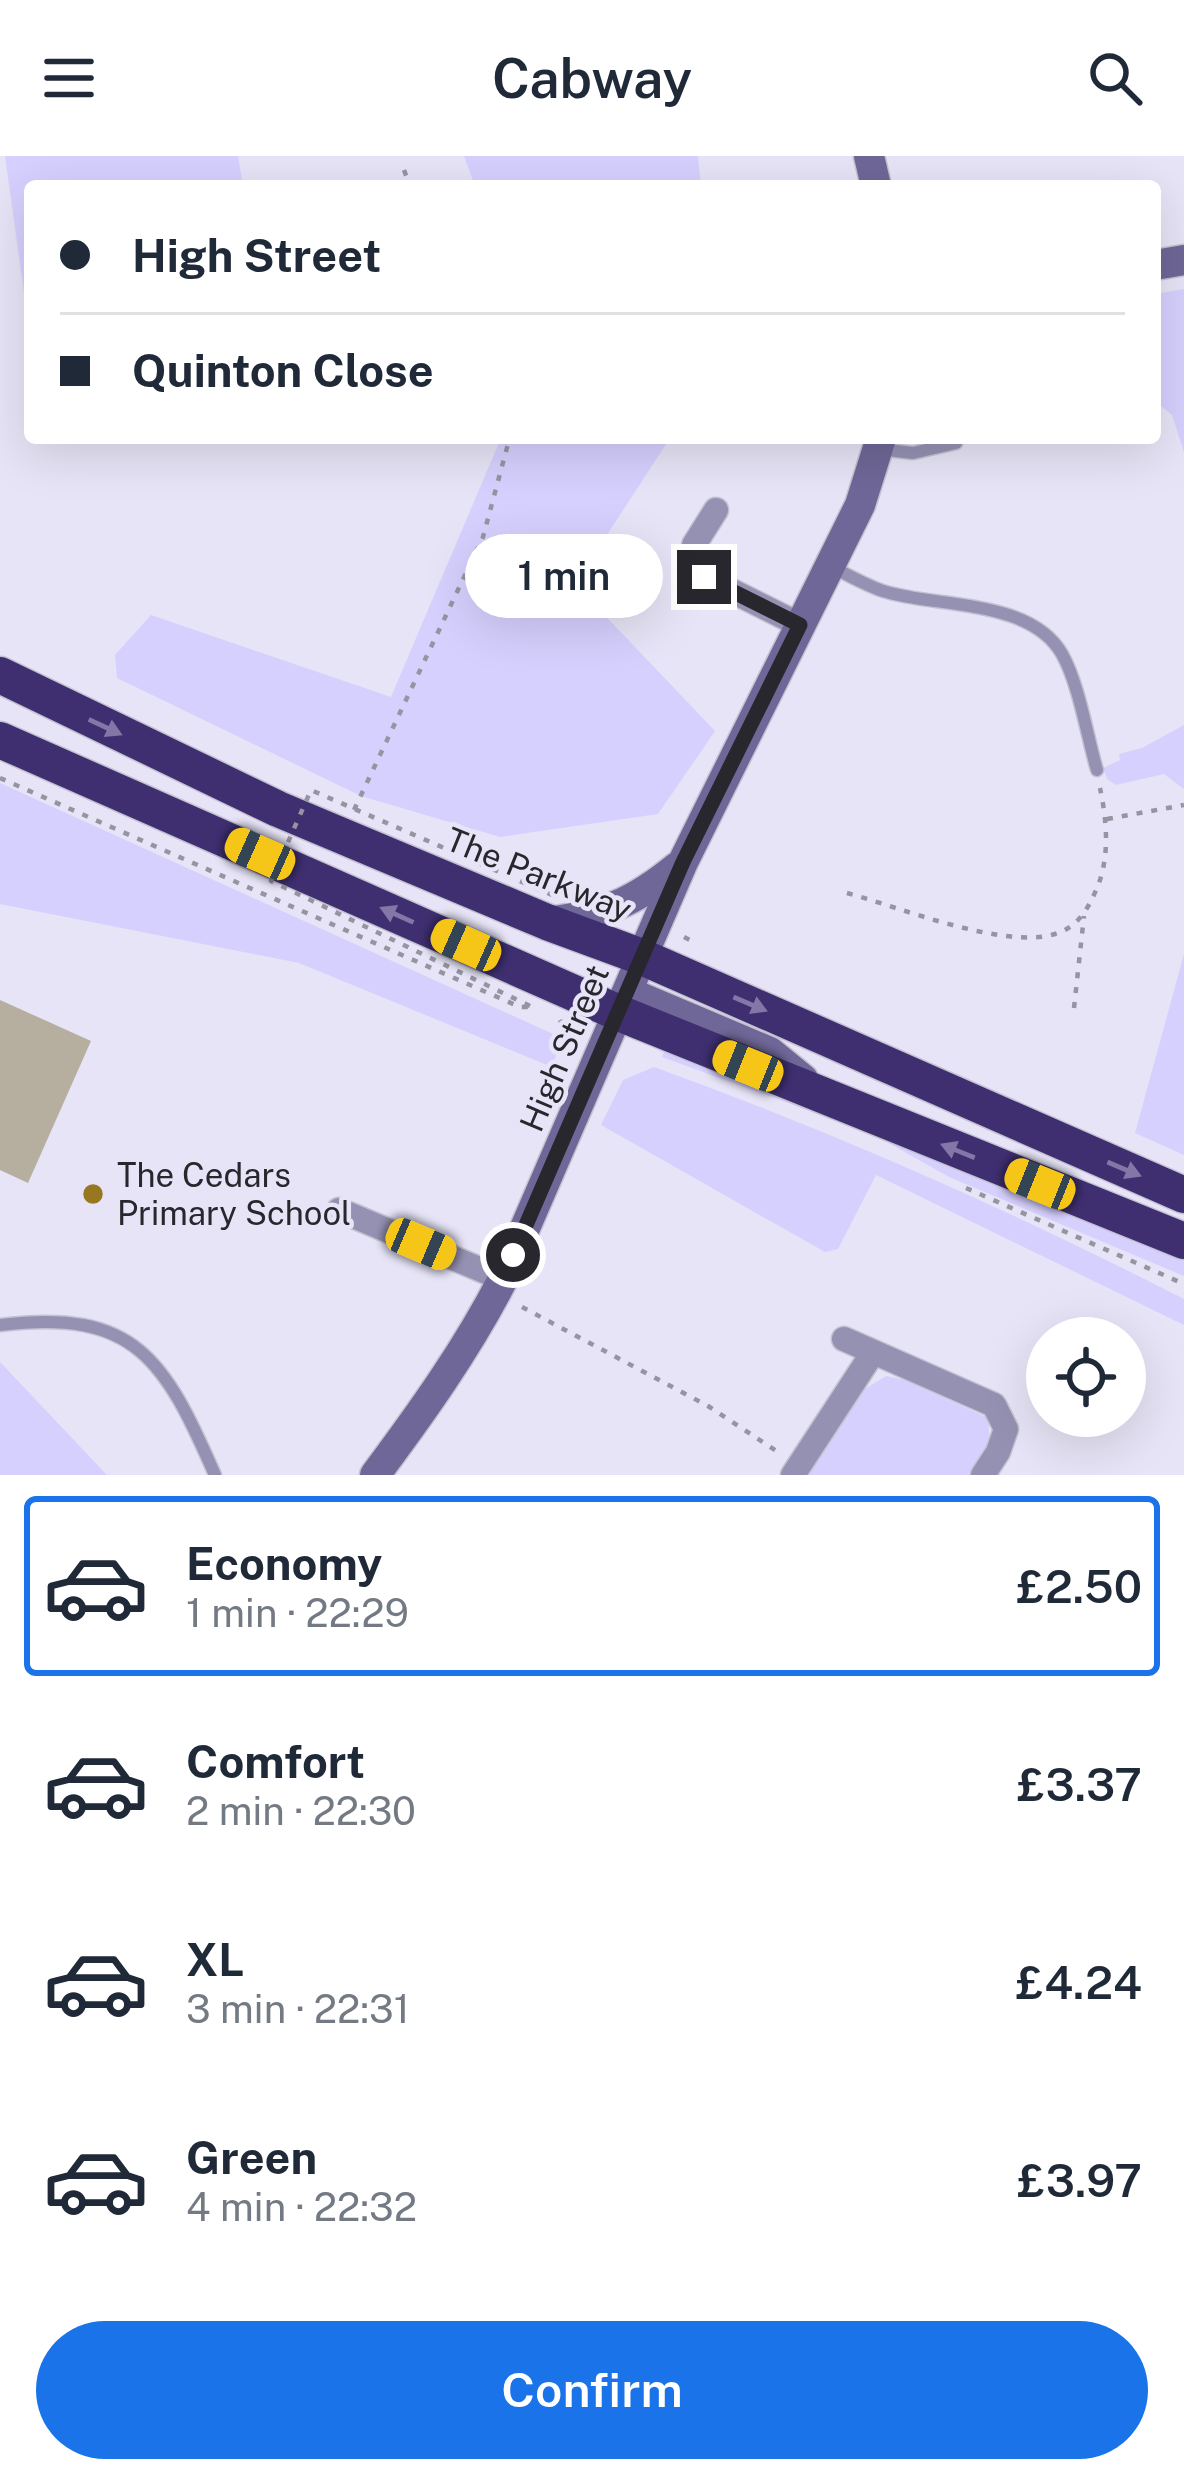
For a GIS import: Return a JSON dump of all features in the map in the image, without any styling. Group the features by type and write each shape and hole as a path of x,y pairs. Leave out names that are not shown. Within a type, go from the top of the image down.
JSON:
{"highway":[{"name":"The Parkway","path":"0,675 278,809 549,908 642,957 1184,1195"},
{"path":"0,740 624,1002 826,1098 1184,1241"}],"street":[{"name":"High Street","path":"375,1475 427,1405 499,1286 683,862 831,567 860,505 880,444"},
{"path":"716,510 694,545 692,563 704,577 800,625"},
{"path":"549,908 580,918 627,904 683,862"},
{"path":"339,1210 499,1286"},
{"path":"844,1339 994,1405 1006,1429 982,1475"},
{"path":"796,1470 872,1354"}],"lane":[{"path":"880,444 913,453 952,444"},
{"path":"831,567 884,592 974,605 1051,639 1064,657 1097,770"},
{"path":"0,1325 44,1319 98,1325 148,1357 182,1400 215,1475"}],"path":[{"path":"404,170 408,180"},
{"path":"354,810 483,537 508,444"},
{"path":"1074,1008 1084,916 1103,873 1107,819 1097,770"},
{"path":"0,778 520,1007 530,1006"},
{"path":"549,908 311,790 271,881 560,1021 570,1040 580,1045"},
{"path":"1107,819 1184,805"},
{"path":"847,892 1003,938 1055,934 1084,916"},
{"path":"684,938 692,941"},
{"path":"499,1286 708,1406 796,1470"}],"shaded area":[{"path":"5,156 238,156 242,180 24,180 24,293"},
{"path":"464,156 698,156 700,180 473,180"},
{"path":"1184,289 1184,452 1172,415 1161,406 1161,293"},
{"path":"498,444 666,444 575,584 715,731 658,814 500,837 361,796 117,678 115,655 151,615 391,697"},
{"path":"1184,725 1184,789 1164,774 1116,785 1107,779 1103,768 1120,760 1119,754 1142,748"},
{"path":"0,783 562,1038 552,1067 299,963 0,904"},
{"path":"1184,954 1184,1155 1135,1133"},
{"path":"665,1049 1184,1249 1184,1276 949,1177 873,1134 662,1057"},
{"path":"654,1067 856,1146 1119,1266 1184,1299 1184,1325 876,1175 838,1249 825,1252 601,1125 623,1080"},
{"path":"0,1362 107,1475 0,1475"},
{"path":"886,1376 988,1418 990,1443 969,1475 805,1475 863,1390"}],"building":[{"path":"0,1000 91,1041 28,1183 0,1170"}],"place":[{"name":"The Cedars Primary School","path":"93,1194"}],"route":[{"path":"513,1255 683,862 800,625 704,577"}]}
